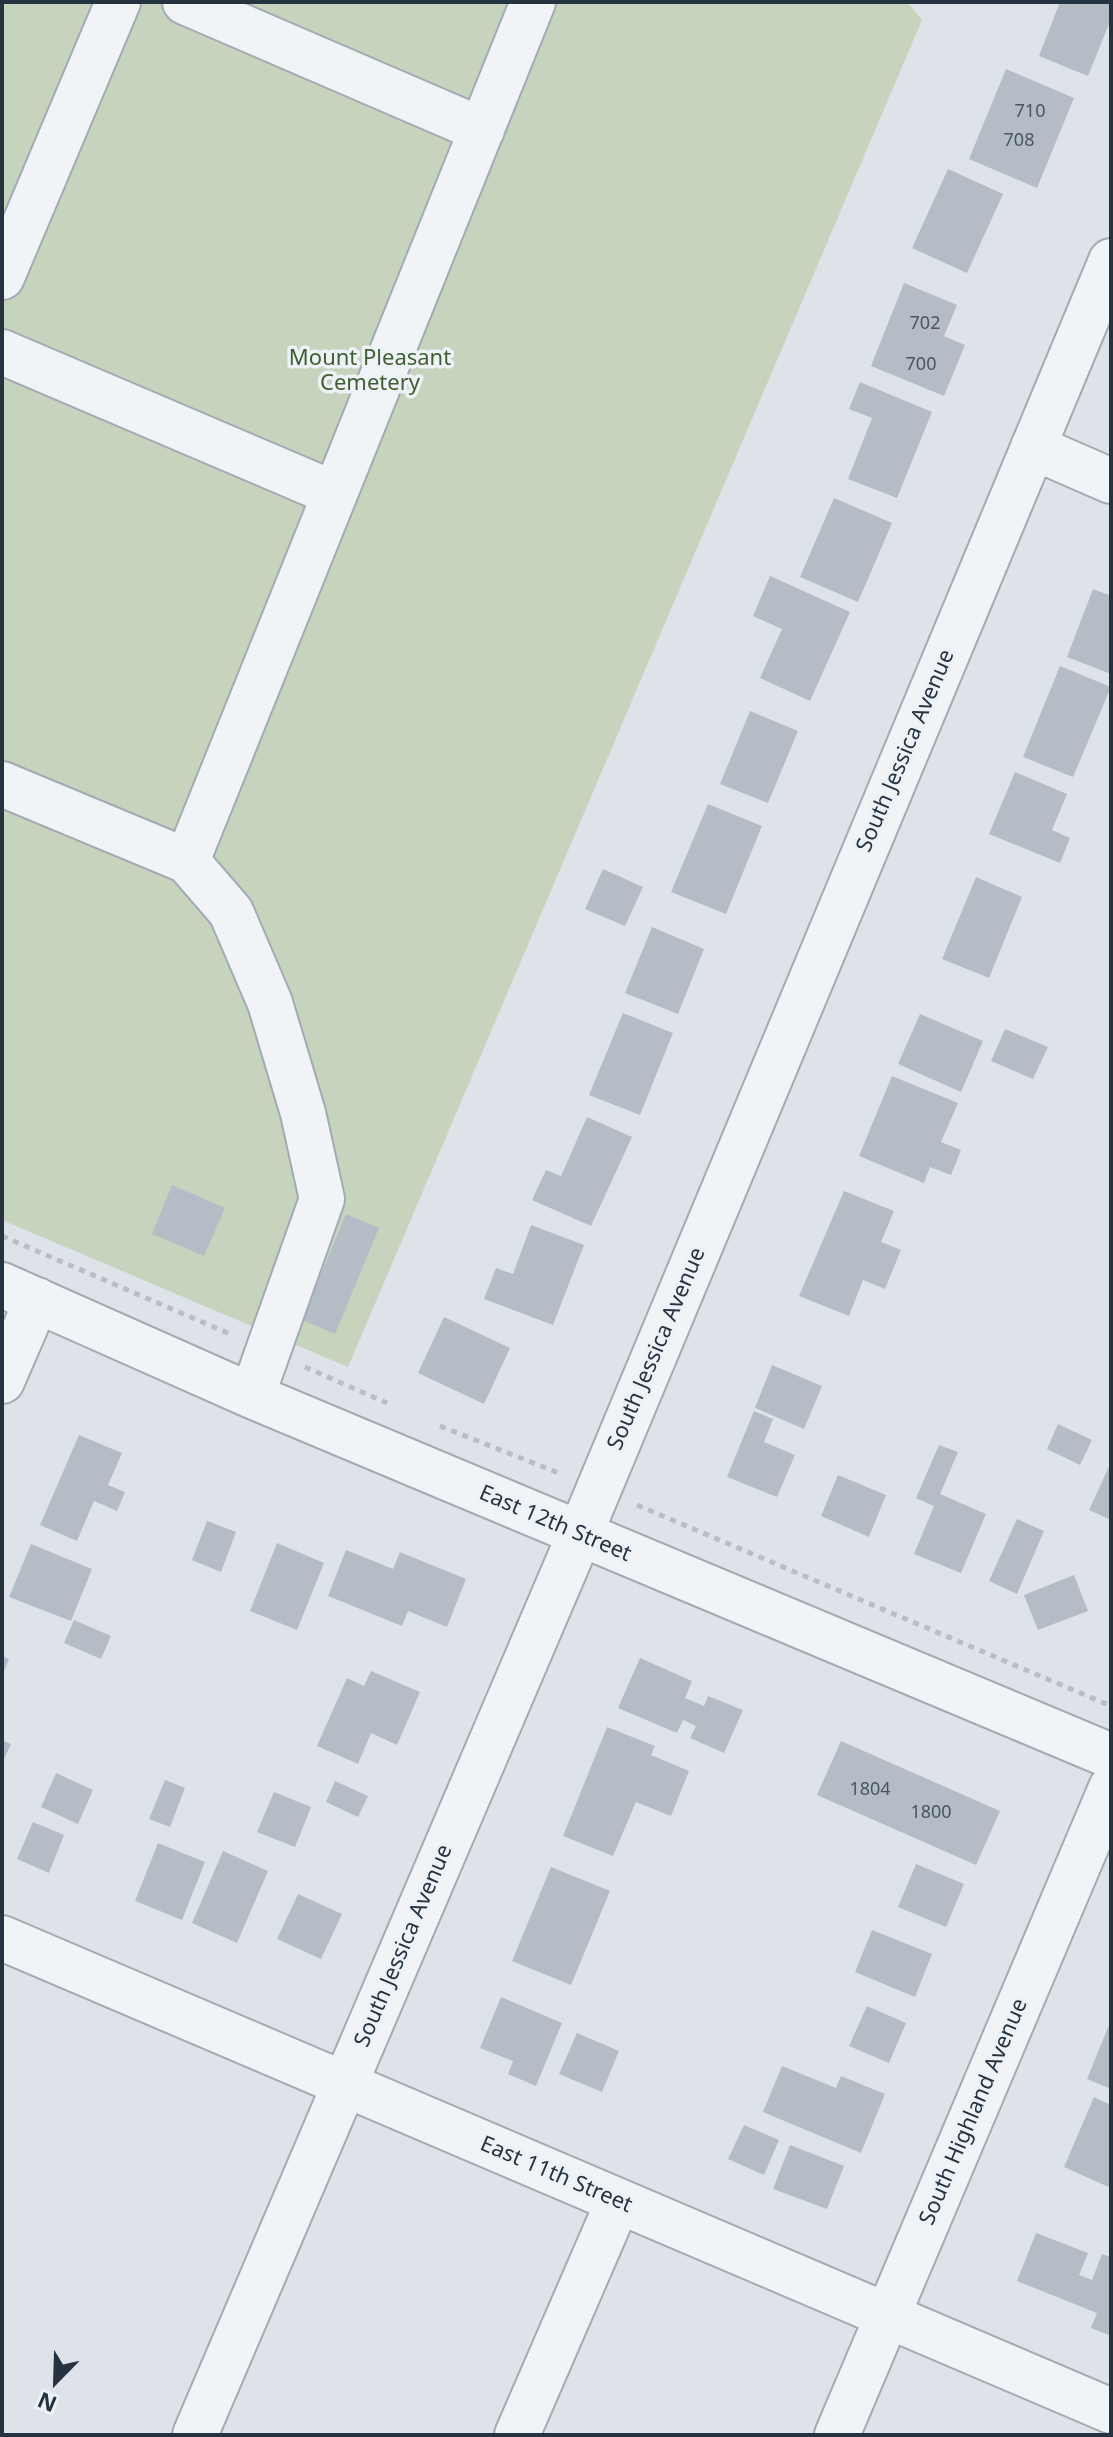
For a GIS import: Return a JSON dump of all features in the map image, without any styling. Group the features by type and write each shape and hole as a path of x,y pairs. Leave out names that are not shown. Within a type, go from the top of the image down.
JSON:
{"street":[{"path":"2,277 118,2"},
{"path":"185,2 482,130"},
{"path":"187,861 533,2"},
{"name":"South Jessica Avenue","path":"195,2435 580,1534 1111,261"},
{"path":"2,352 335,494"},
{"path":"1033,447 1111,481"},
{"path":"2,784 187,861 231,912 270,1003 303,1113 322,1199 252,1396"},
{"path":"2,1381 19,1292"},
{"name":"East 12th Street","path":"19,1292 252,1396 1111,1756"},
{"name":"South Highland Avenue","path":"837,2435 1111,1788"},
{"name":"East 11th Street","path":"2,1938 1111,2411"},
{"path":"517,2435 618,2202"}],"path":[{"path":"2,1236 394,1406"},
{"path":"437,1424 599,1488 1111,1706"}],"green space":[{"name":"Mount Pleasant Cemetery","path":"2,2 907,2 922,20 348,1367 2,1220"}],"building":[{"path":"1060,2 1111,2 1111,19 1088,76 1039,56"},
{"path":"1006,69 1074,98 1037,188 969,159"},
{"path":"948,169 1003,194 967,273 912,248"},
{"path":"904,283 957,305 944,336 965,345 944,396 871,366"},
{"path":"860,382 932,412 897,498 848,479 872,418 849,409"},
{"path":"834,498 892,523 858,602 800,577"},
{"path":"770,576 850,612 810,701 760,678 782,629 753,616"},
{"path":"1093,589 1111,596 1111,674 1067,657"},
{"path":"1060,666 1111,687 1073,777 1023,757"},
{"path":"750,711 798,731 768,803 720,784"},
{"path":"1015,772 1067,794 1052,830 1070,838 1060,863 989,834"},
{"path":"708,804 762,826 726,914 671,892"},
{"path":"603,869 643,887 625,926 585,909"},
{"path":"976,877 1022,897 989,978 942,959"},
{"path":"652,927 704,949 678,1014 625,993"},
{"path":"623,1013 673,1033 640,1115 589,1095"},
{"path":"920,1014 983,1041 961,1092 898,1064"},
{"path":"1005,1029 1048,1047 1033,1079 991,1061"},
{"path":"892,1076 958,1103 941,1142 961,1150 951,1175 930,1167 924,1183 859,1156"},
{"path":"587,1117 632,1137 591,1226 532,1200 546,1170 561,1176"},
{"path":"172,1185 225,1208 204,1256 152,1234"},
{"path":"844,1191 894,1211 881,1242 901,1250 885,1289 863,1280 849,1316 799,1296"},
{"path":"346,1214 379,1228 335,1334 302,1320"},
{"path":"531,1225 584,1245 553,1325 484,1299 496,1268 513,1274"},
{"path":"444,1317 510,1348 484,1404 418,1373"},
{"path":"772,1365 822,1386 804,1429 755,1408"},
{"path":"754,1411 773,1419 764,1442 795,1455 777,1497 727,1477"},
{"path":"1058,1424 1092,1440 1080,1465 1047,1449"},
{"path":"79,1435 122,1453 108,1485 125,1492 117,1511 94,1501 77,1541 40,1525"},
{"path":"939,1445 958,1452 940,1494 986,1514 961,1573 914,1554 934,1506 916,1498"},
{"path":"1111,1462 1111,1520 1089,1510"},
{"path":"838,1475 886,1495 869,1537 821,1516"},
{"path":"1017,1519 1044,1531 1017,1594 989,1581"},
{"path":"207,1521 236,1532 221,1572 192,1560"},
{"path":"277,1543 324,1563 297,1630 250,1611"},
{"path":"31,1544 92,1569 71,1621 9,1597"},
{"path":"346,1550 393,1569 400,1552 466,1579 447,1627 408,1611 402,1626 328,1596"},
{"path":"1074,1575 1088,1611 1038,1630 1024,1595"},
{"path":"74,1620 111,1636 101,1659 64,1643"},
{"path":"2,1656 9,1659 2,1676"},
{"path":"640,1658 692,1681 685,1698 704,1706 708,1696 743,1710 724,1753 690,1738 696,1726 683,1720 677,1733 618,1708"},
{"path":"371,1671 420,1692 397,1745 371,1733 358,1764 317,1746 347,1678 364,1686"},
{"path":"607,1727 655,1746 651,1755 689,1771 671,1816 636,1802 613,1856 563,1836"},
{"path":"2,1740 11,1744 2,1763"},
{"path":"841,1741 1000,1811 976,1865 817,1795"},
{"path":"56,1773 93,1790 78,1824 41,1807"},
{"path":"165,1780 185,1788 170,1827 149,1819"},
{"path":"335,1781 368,1796 358,1817 326,1802"},
{"path":"274,1792 311,1807 295,1847 257,1832"},
{"path":"33,1822 64,1835 49,1873 17,1859"},
{"path":"158,1843 205,1862 182,1920 135,1901"},
{"path":"223,1851 268,1871 237,1943 192,1923"},
{"path":"916,1864 964,1884 946,1927 898,1907"},
{"path":"551,1867 610,1891 571,1985 512,1961"},
{"path":"298,1894 342,1914 321,1959 277,1939"},
{"path":"872,1930 932,1954 915,1997 855,1972"},
{"path":"501,1997 562,2023 536,2086 508,2074 513,2061 480,2048"},
{"path":"867,2006 906,2023 889,2063 849,2046"},
{"path":"1111,2020 1111,2089 1087,2079"},
{"path":"577,2033 619,2051 602,2092 559,2074"},
{"path":"782,2066 836,2088 841,2076 885,2094 861,2153 763,2112"},
{"path":"1094,2097 1111,2105 1111,2188 1064,2167"},
{"path":"744,2125 779,2140 764,2175 728,2159"},
{"path":"790,2145 844,2166 827,2209 773,2189"},
{"path":"1036,2233 1088,2253 1079,2275 1092,2280 1102,2254 1111,2257 1111,2336 1091,2328 1097,2313 1017,2281"}]}
